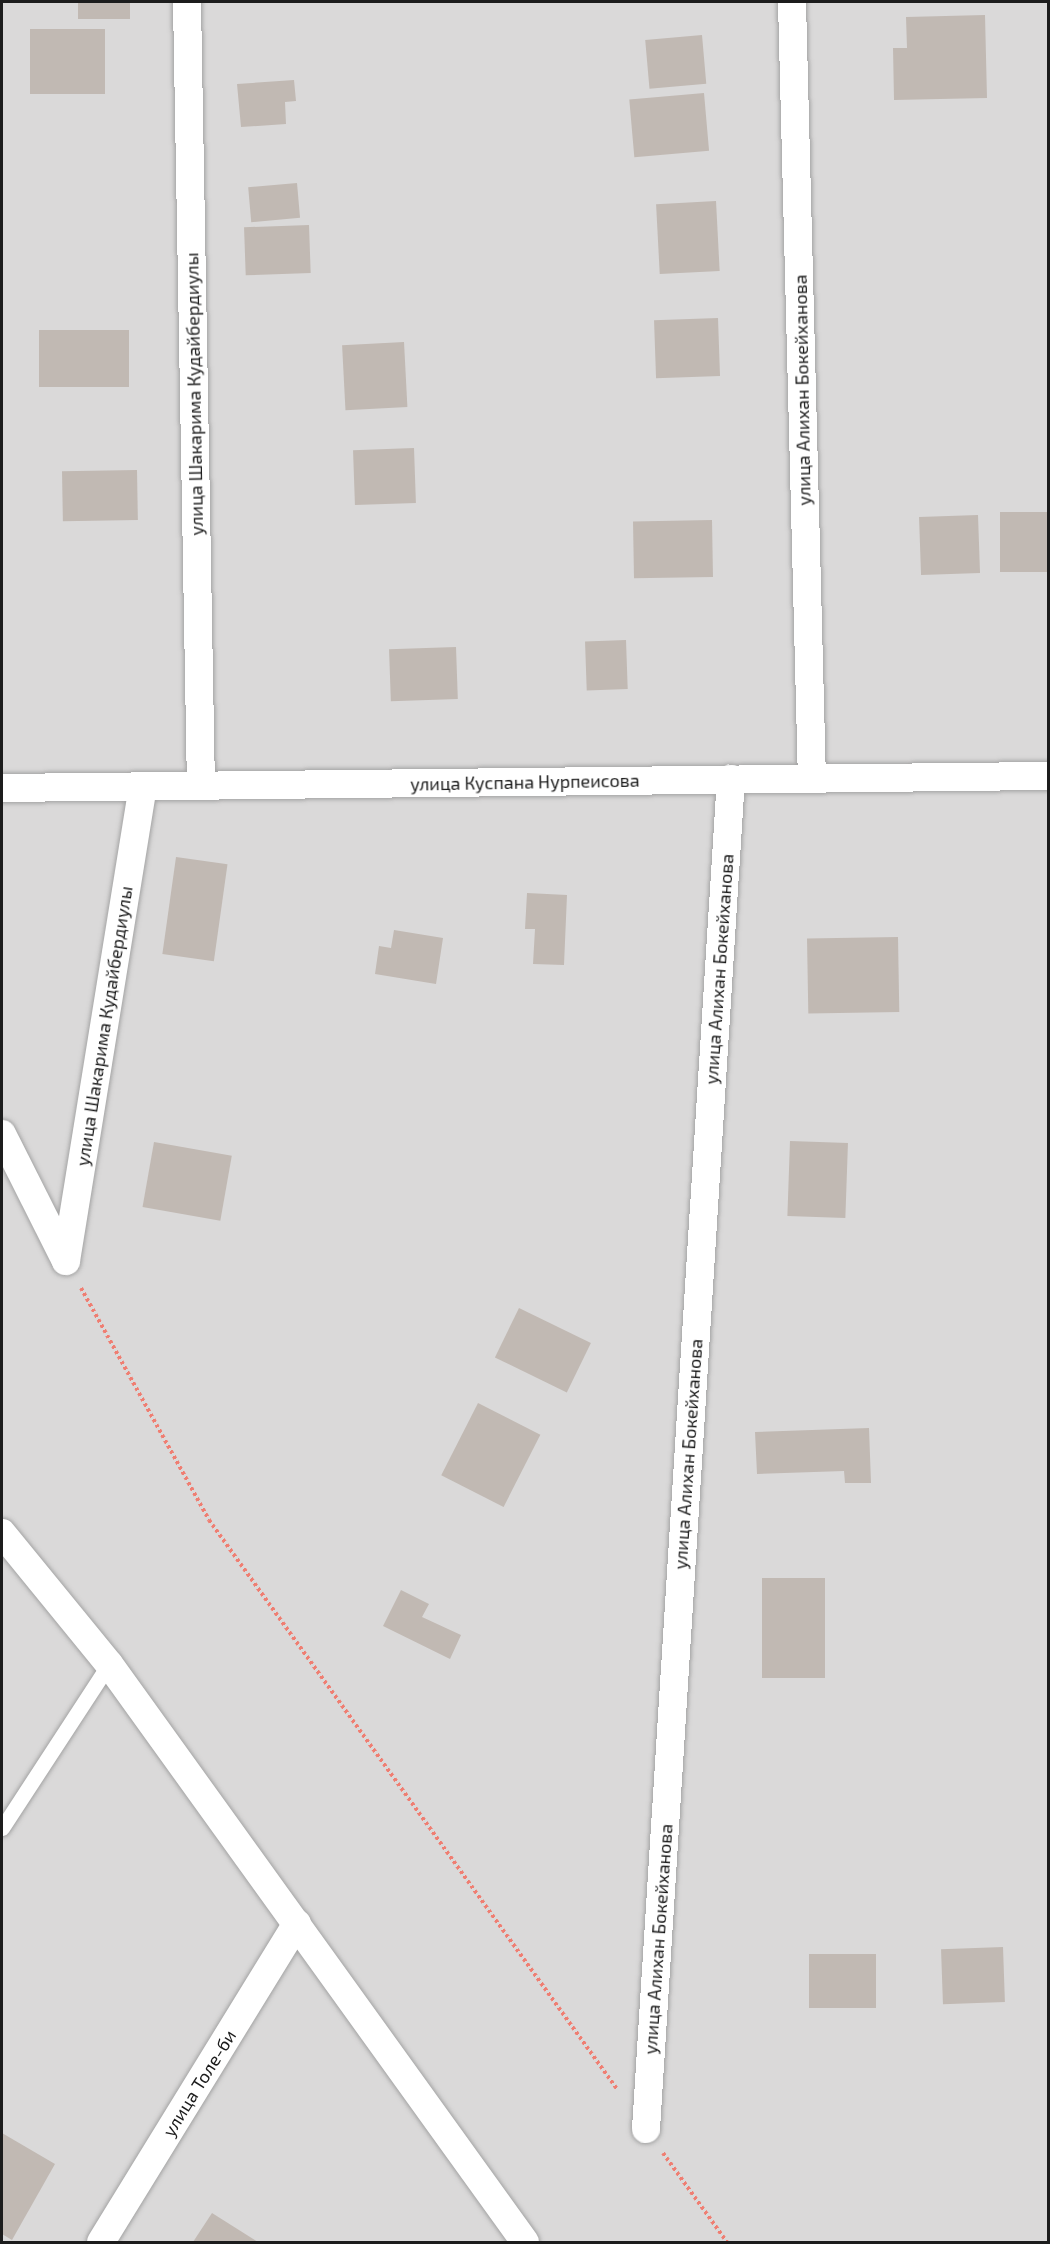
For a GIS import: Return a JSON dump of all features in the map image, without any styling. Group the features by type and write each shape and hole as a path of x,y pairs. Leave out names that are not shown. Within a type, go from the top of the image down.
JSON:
{"street":[{"name":"улица Шакарима Кудайбердиулы","path":"187,2 201,786"},
{"name":"улица Алихан Бокейханова","path":"792,2 812,779"},
{"name":"улица Куспана Нурпеисова","path":"2,788 142,790 201,786 1048,777"},
{"name":"улица Алихан Бокейханова","path":"646,2129 730,779"},
{"name":"улица Шакарима Кудайбердиулы","path":"66,1262 142,790"},
{"path":"2,1134 66,1262"},
{"path":"2,1533 109,1664 525,2242"},
{"name":"улица Толе-би","path":"101,2242 297,1924"}],"lane":[{"path":"2,1828 109,1664"}],"path":[{"path":"66,1262 209,1520 727,2242"}],"shaded area":[{"path":"2,2 1048,2 1048,2242 2,2242"}],"building":[{"path":"78,2 130,2 130,19 78,19"},
{"path":"985,15 987,98 894,100 893,48 907,48 906,17"},
{"path":"30,29 105,29 105,94 30,94"},
{"path":"702,35 706,84 649,89 645,40"},
{"path":"294,80 296,101 285,102 286,124 241,127 237,84"},
{"path":"704,93 709,151 634,157 629,100"},
{"path":"297,183 300,218 251,222 248,187"},
{"path":"716,201 720,271 660,274 656,204"},
{"path":"309,225 311,273 246,275 244,227"},
{"path":"718,318 720,376 656,378 654,320"},
{"path":"39,330 129,330 129,387 39,387"},
{"path":"404,342 407,407 345,410 342,345"},
{"path":"414,448 416,503 355,505 353,450"},
{"path":"137,470 138,520 63,521 62,471"},
{"path":"1000,512 1048,512 1048,572 1000,572"},
{"path":"978,515 980,573 921,575 919,517"},
{"path":"712,520 713,577 634,578 633,521"},
{"path":"626,640 628,689 587,690 585,641"},
{"path":"456,647 458,699 391,701 389,649"},
{"path":"176,857 227,864 214,961 162,954"},
{"path":"527,893 567,895 564,965 533,964 535,929 525,929"},
{"path":"394,930 443,938 436,984 375,974 379,946 391,948"},
{"path":"898,937 899,1012 808,1014 807,939"},
{"path":"790,1141 848,1143 845,1218 787,1216"},
{"path":"154,1142 232,1156 220,1221 143,1207"},
{"path":"519,1308 591,1343 567,1393 495,1357"},
{"path":"478,1403 540,1435 504,1507 441,1475"},
{"path":"869,1428 871,1483 845,1483 844,1471 757,1474 755,1432"},
{"path":"762,1578 825,1578 825,1678 762,1678"},
{"path":"401,1590 429,1604 422,1617 461,1635 450,1659 383,1626"},
{"path":"1003,1947 1005,2002 943,2004 941,1949"},
{"path":"809,1954 876,1954 876,2008 809,2008"},
{"path":"2,2133 55,2164 12,2240 2,2234"},
{"path":"212,2213 258,2242 193,2242"}]}
